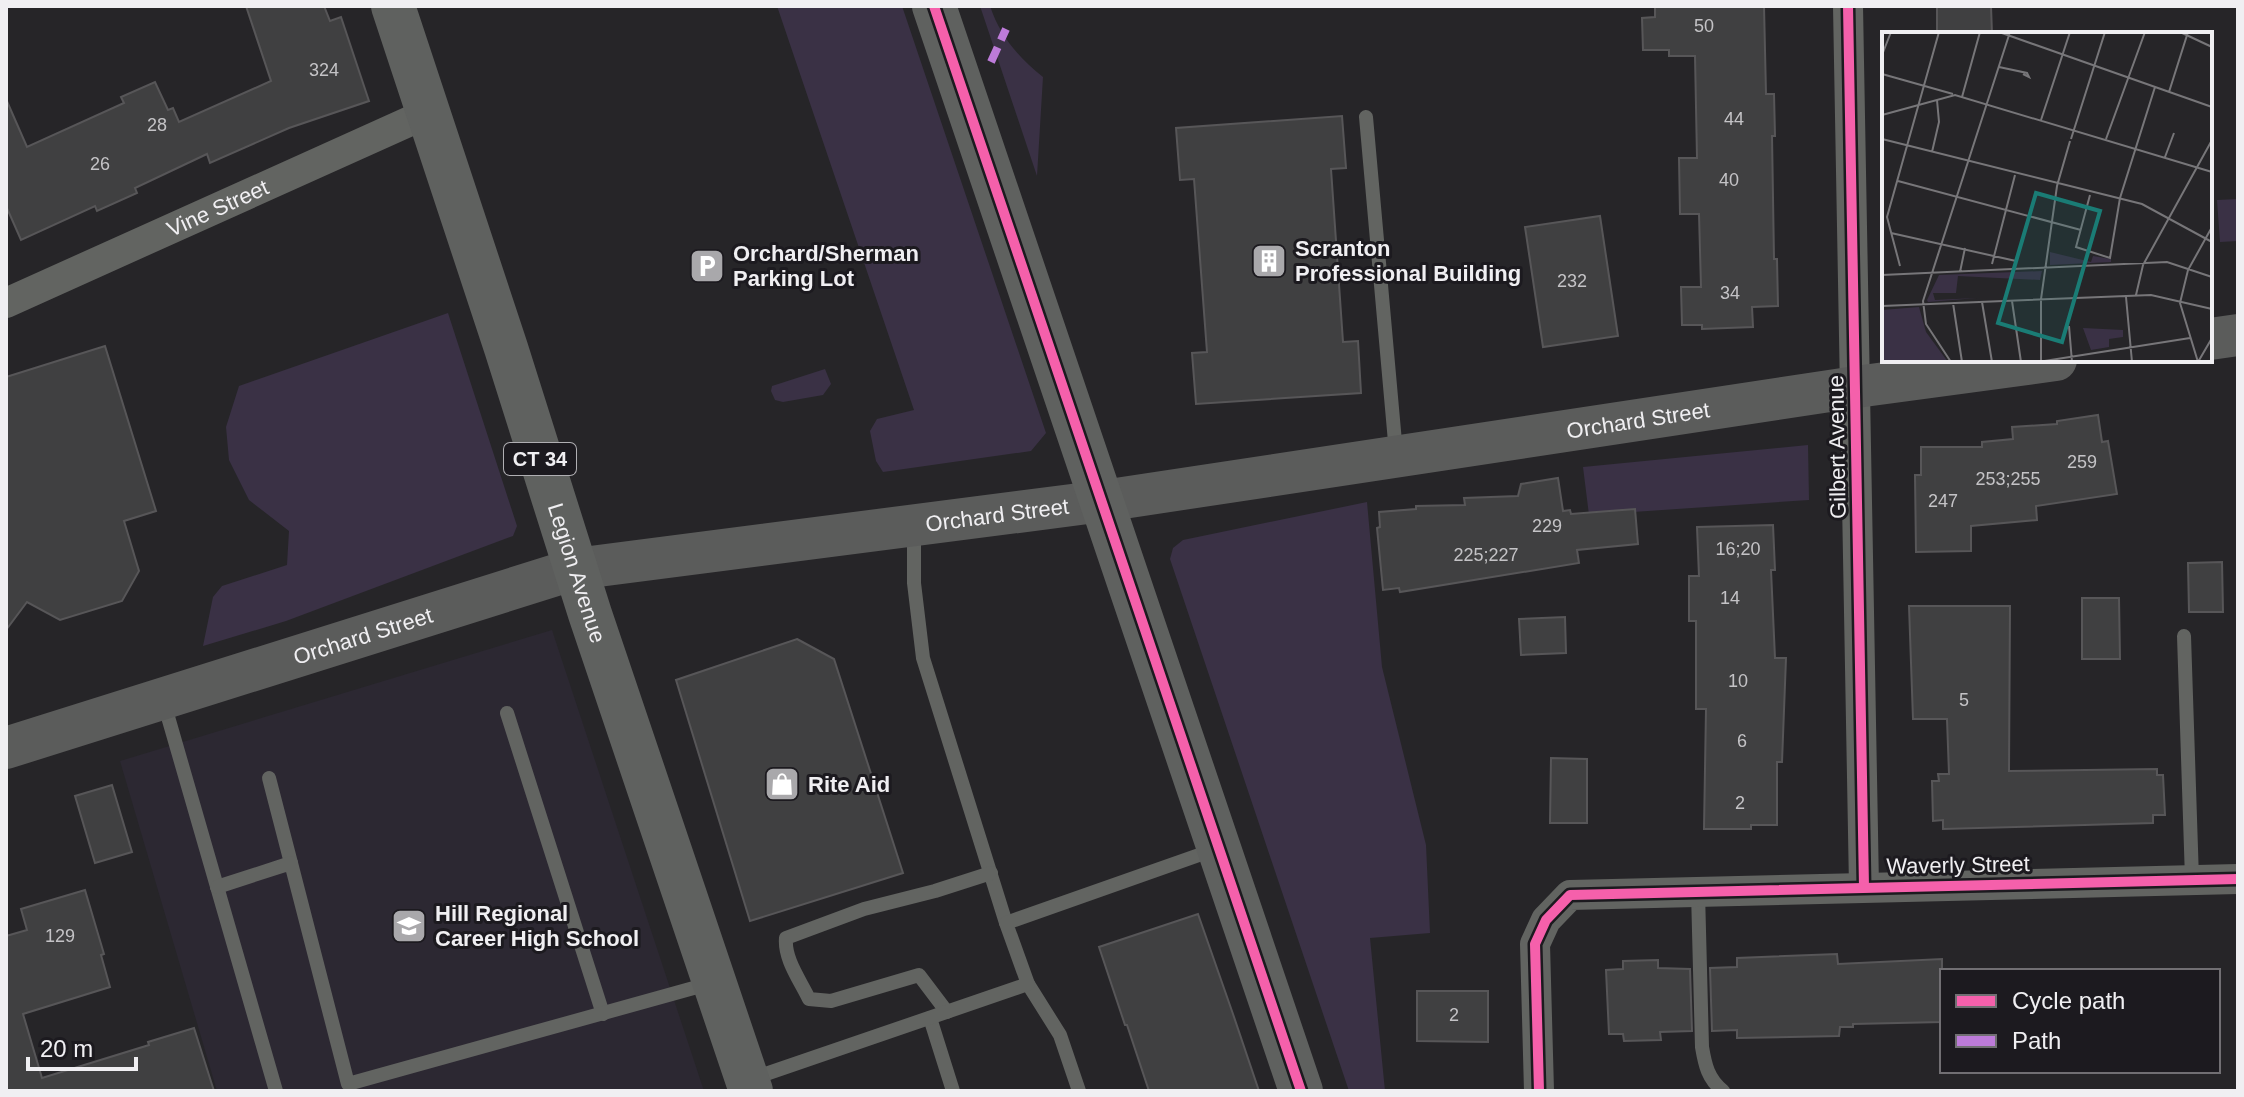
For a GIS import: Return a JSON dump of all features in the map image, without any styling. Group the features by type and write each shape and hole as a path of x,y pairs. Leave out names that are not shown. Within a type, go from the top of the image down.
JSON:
{"highway":[{"name":"Legion Avenue","path":"393,6 575,569 749,1086"},
{"path":"934,6 1301,1091"}],"main road":[{"path":"2212,339 2238,335"},
{"name":"Orchard Street","path":"6,748 575,569 1103,501 1856,387 2041,362"}],"street":[{"name":"Gilbert Avenue","path":"1848,6 1864,887"},
{"name":"Vine Street","path":"6,303 428,113"},
{"name":"Waverly Street","path":"1539,1091 1535,944 1546,920 1570,895 2238,879"}],"lane":[{"path":"1366,117 1396,457"},
{"path":"914,525 914,583 923,658 1006,923 1028,984 1060,1035 1079,1091"},
{"path":"2184,636 2192,879"},
{"path":"162,699 276,1091"},
{"path":"507,713 603,1014"},
{"path":"269,778 348,1084 715,982"},
{"path":"1006,923 1220,848"},
{"path":"217,887 291,863"},
{"path":"947,1012 919,975 831,1001 809,999 789,959 785,948 786,938 864,909 991,873"},
{"path":"1698,892 1702,1047 1706,1069 1714,1084 1723,1091"},
{"path":"749,1086 1028,984"},
{"path":"930,1018 953,1091"}],"shaded area":[{"path":"777,6 902,6 1046,433 1031,451 883,472 876,461 870,431 877,419 914,410"},
{"path":"980,6 990,6 1011,46 1043,77 1037,176"},
{"path":"2238,199 2238,241 2220,242 2217,200"},
{"path":"448,313 517,526 513,536 286,621 203,646 213,597 222,586 287,565 289,531 249,500 229,460 226,427 239,386"},
{"path":"825,369 831,384 823,395 783,402 775,400 772,386"},
{"path":"1808,445 1809,500 1589,515 1583,467"},
{"path":"1367,502 1382,667 1426,845 1430,933 1370,938 1385,1091 1349,1091 1170,559 1173,548 1183,540"},
{"name":"Hill Regional Career High School","path":"552,630 704,1091 217,1091 120,761"}],"building":[{"path":"246,6 324,6 330,21 341,17 369,101 289,128 210,163 207,154 135,188 137,193 97,211 95,206 21,240 6,206 6,99 27,147 124,103 121,97 155,82 168,110 173,108 179,122 271,81"},
{"path":"1655,6 1764,6 1766,94 1774,94 1774,259 1777,259 1778,306 1752,307 1753,327 1702,329 1702,325 1682,325 1681,287 1701,287 1699,214 1680,214 1679,158 1697,158 1695,56 1669,56 1669,50 1643,50 1642,18 1655,17"},
{"path":"1937,6 1991,6 1992,32 1937,32"},
{"name":"Scranton Professional Building","path":"1342,116 1346,168 1331,169 1343,342 1358,341 1361,393 1196,404 1192,353 1207,352 1194,179 1180,180 1176,128"},
{"path":"1600,216 1618,336 1543,347 1525,227"},
{"path":"105,346 156,511 124,521 139,571 122,601 60,620 27,602 6,630 6,377"},
{"path":"2098,415 2102,442 2108,441 2117,494 2036,506 2037,520 1971,526 1971,551 1916,552 1915,475 1921,475 1921,447 1982,447 1982,442 2013,439 2012,427 2057,424 2057,421"},
{"path":"1558,478 1563,511 1570,510 1571,514 1635,509 1638,544 1577,550 1579,563 1400,592 1399,588 1383,590 1377,528 1380,527 1379,512 1416,509 1416,506 1465,505 1464,498 1518,496 1521,484"},
{"path":"1773,525 1775,570 1771,570 1775,658 1786,658 1782,762 1777,762 1777,825 1751,825 1751,829 1704,829 1706,709 1696,709 1696,621 1689,621 1689,576 1699,576 1697,527"},
{"path":"2222,562 2223,612 2189,612 2188,563"},
{"path":"2082,598 2119,598 2120,659 2082,659"},
{"path":"1909,606 2010,606 2009,771 2157,769 2157,775 2163,775 2165,815 2153,815 2153,823 1943,829 1943,820 1933,821 1932,781 1939,781 1938,774 1949,774 1947,719 1913,719"},
{"path":"1565,617 1566,653 1521,655 1519,619"},
{"path":"797,639 834,659 903,873 750,921 676,680"},
{"path":"1551,758 1587,759 1587,823 1550,823"},
{"path":"112,785 132,852 95,863 75,796"},
{"path":"85,890 104,954 101,955 110,987 23,1014 42,1078 194,1028 214,1091 6,1091 6,936 27,930 21,909"},
{"path":"1198,914 1259,1091 1149,1091 1125,1025 1099,947"},
{"path":"1837,954 1838,964 1942,959 1940,1022 1853,1024 1853,1027 1840,1027 1839,1036 1737,1038 1737,1030 1712,1031 1710,968 1737,967 1737,958"},
{"path":"1658,960 1658,968 1690,969 1692,1031 1660,1032 1661,1040 1624,1041 1623,1034 1609,1034 1606,970 1623,969 1623,961"},
{"path":"1417,991 1488,991 1488,1042 1417,1041"}],"marked path":[{"path":"991,62 1006,29"}],"cycle path":[{"path":"934,6 1301,1091"},
{"path":"1848,6 1864,887"},
{"path":"1539,1091 1535,944 1546,920 1570,895 2238,879"}],"place":[{"name":"Scranton Professional Building","path":"1269,261"},
{"name":"Orchard/Sherman Parking Lot","path":"707,266"},
{"name":"Rite Aid","path":"782,784"},
{"name":"Hill Regional Career High School","path":"409,926"}]}
